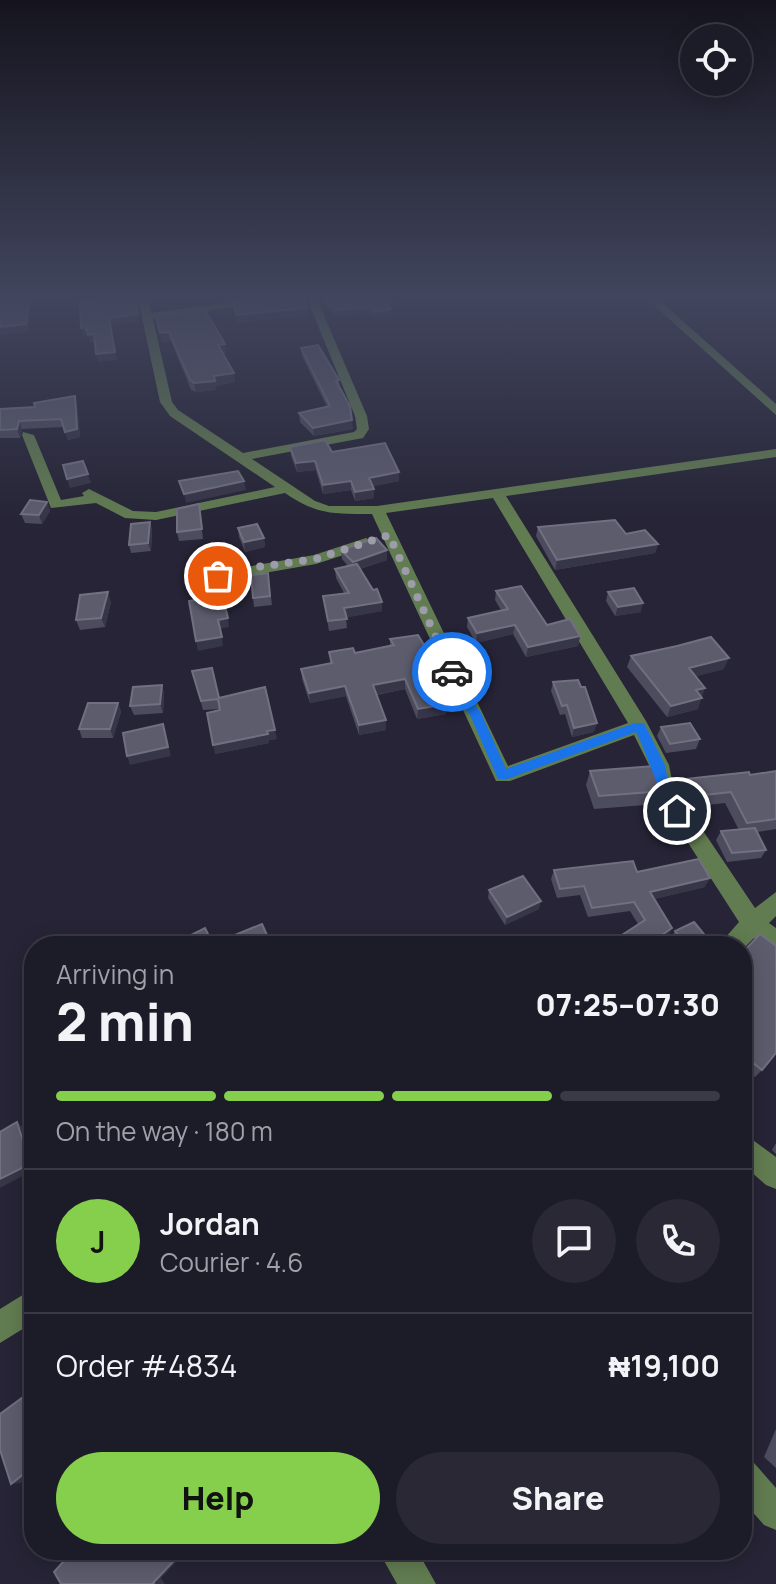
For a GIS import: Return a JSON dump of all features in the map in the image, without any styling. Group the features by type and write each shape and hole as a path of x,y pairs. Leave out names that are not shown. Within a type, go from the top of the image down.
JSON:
{"street":[{"path":"159,373 166,402 190,425 243,457 285,489 310,504 328,510 377,510 497,492 614,480 776,453"},
{"path":"243,457 358,435 363,429 361,416 343,373"},
{"path":"734,373 776,411"},
{"path":"750,373 776,396"},
{"path":"28,435 56,505 94,495 130,515 156,516 285,489"},
{"path":"497,492 639,726 659,765 663,788 753,924 776,941"},
{"path":"377,510 503,776 639,726"},
{"path":"218,576 316,559 389,535"},
{"path":"740,936 776,902"},
{"path":"752,1155 776,1175"},
{"path":"0,1328 24,1310"},
{"path":"752,1486 776,1513"},
{"path":"402,1560 418,1584"}],"building":[{"path":"187,373 234,373 214,376 215,381 194,383"},
{"path":"313,373 335,373 350,406 352,420 313,428 299,413 330,406"},
{"path":"75,396 77,429 65,432 61,419 19,421 17,429 0,430 0,409 35,407 34,403"},
{"path":"325,440 332,452 385,443 399,472 369,478 374,489 355,492 351,481 323,485 315,461 296,463 290,447"},
{"path":"83,461 88,474 67,479 63,465"},
{"path":"238,471 244,481 184,494 179,481"},
{"path":"30,500 47,502 39,515 21,514"},
{"path":"199,504 202,529 177,532 177,509"},
{"path":"615,520 626,534 645,530 658,544 557,560 538,527"},
{"path":"150,522 148,543 129,545 131,524"},
{"path":"257,524 264,538 244,542 238,528"},
{"path":"376,538 387,550 353,562 341,550"},
{"path":"357,564 373,590 377,589 382,602 344,608 347,619 328,621 323,596 349,593 335,569"},
{"path":"268,573 270,596 253,598 251,575"},
{"path":"219,581 228,618 218,620 222,637 196,641 189,601 207,598 204,583"},
{"path":"521,586 547,625 570,619 580,636 528,647 515,625 477,633 468,618 508,609 496,591"},
{"path":"634,588 643,603 618,607 608,592"},
{"path":"108,592 101,618 76,620 80,595"},
{"path":"418,635 436,665 430,667 447,704 418,709 405,679 373,685 386,720 359,725 345,686 309,693 301,669 332,663 329,652 353,648 355,653 394,645 390,639"},
{"path":"711,637 729,658 689,668 705,688 696,690 702,698 671,706 631,656 677,646"},
{"path":"212,668 219,698 265,687 275,730 213,745 207,713 220,710 218,699 201,701 192,671"},
{"path":"578,680 581,687 585,687 597,723 574,728 567,705 562,706 553,682"},
{"path":"162,685 160,704 130,706 133,687"},
{"path":"88,703 118,703 110,729 79,729"},
{"path":"690,723 700,739 670,744 661,727"},
{"path":"163,724 168,747 127,756 123,733"},
{"path":"654,766 664,791 599,796 590,771"},
{"path":"776,771 776,819 747,823 731,792 696,796 685,779 749,772 750,775"},
{"path":"755,828 766,850 732,853 721,831"},
{"path":"699,859 710,878 650,892 672,928 660,936 620,936 645,920 634,902 592,908 584,886 560,889 554,870 633,861 637,872"},
{"path":"523,876 541,901 507,917 489,890"},
{"path":"694,922 705,936 679,936 675,931"},
{"path":"262,924 267,936 233,936"},
{"path":"205,928 209,936 189,936"},
{"path":"760,934 776,946 776,1053 762,1070 752,1062 752,942"},
{"path":"17,1122 24,1145 24,1167 0,1179 0,1132"},
{"path":"24,1396 24,1474 11,1484 0,1450 0,1414"},
{"path":"65,1560 175,1560 154,1584 61,1584 54,1572"}],"way so far":[{"path":"218,576 316,559 389,535 452,672"}],"route":[{"path":"452,672 467,704 475,713 503,776 639,726 659,765 663,788 677,811"}]}
